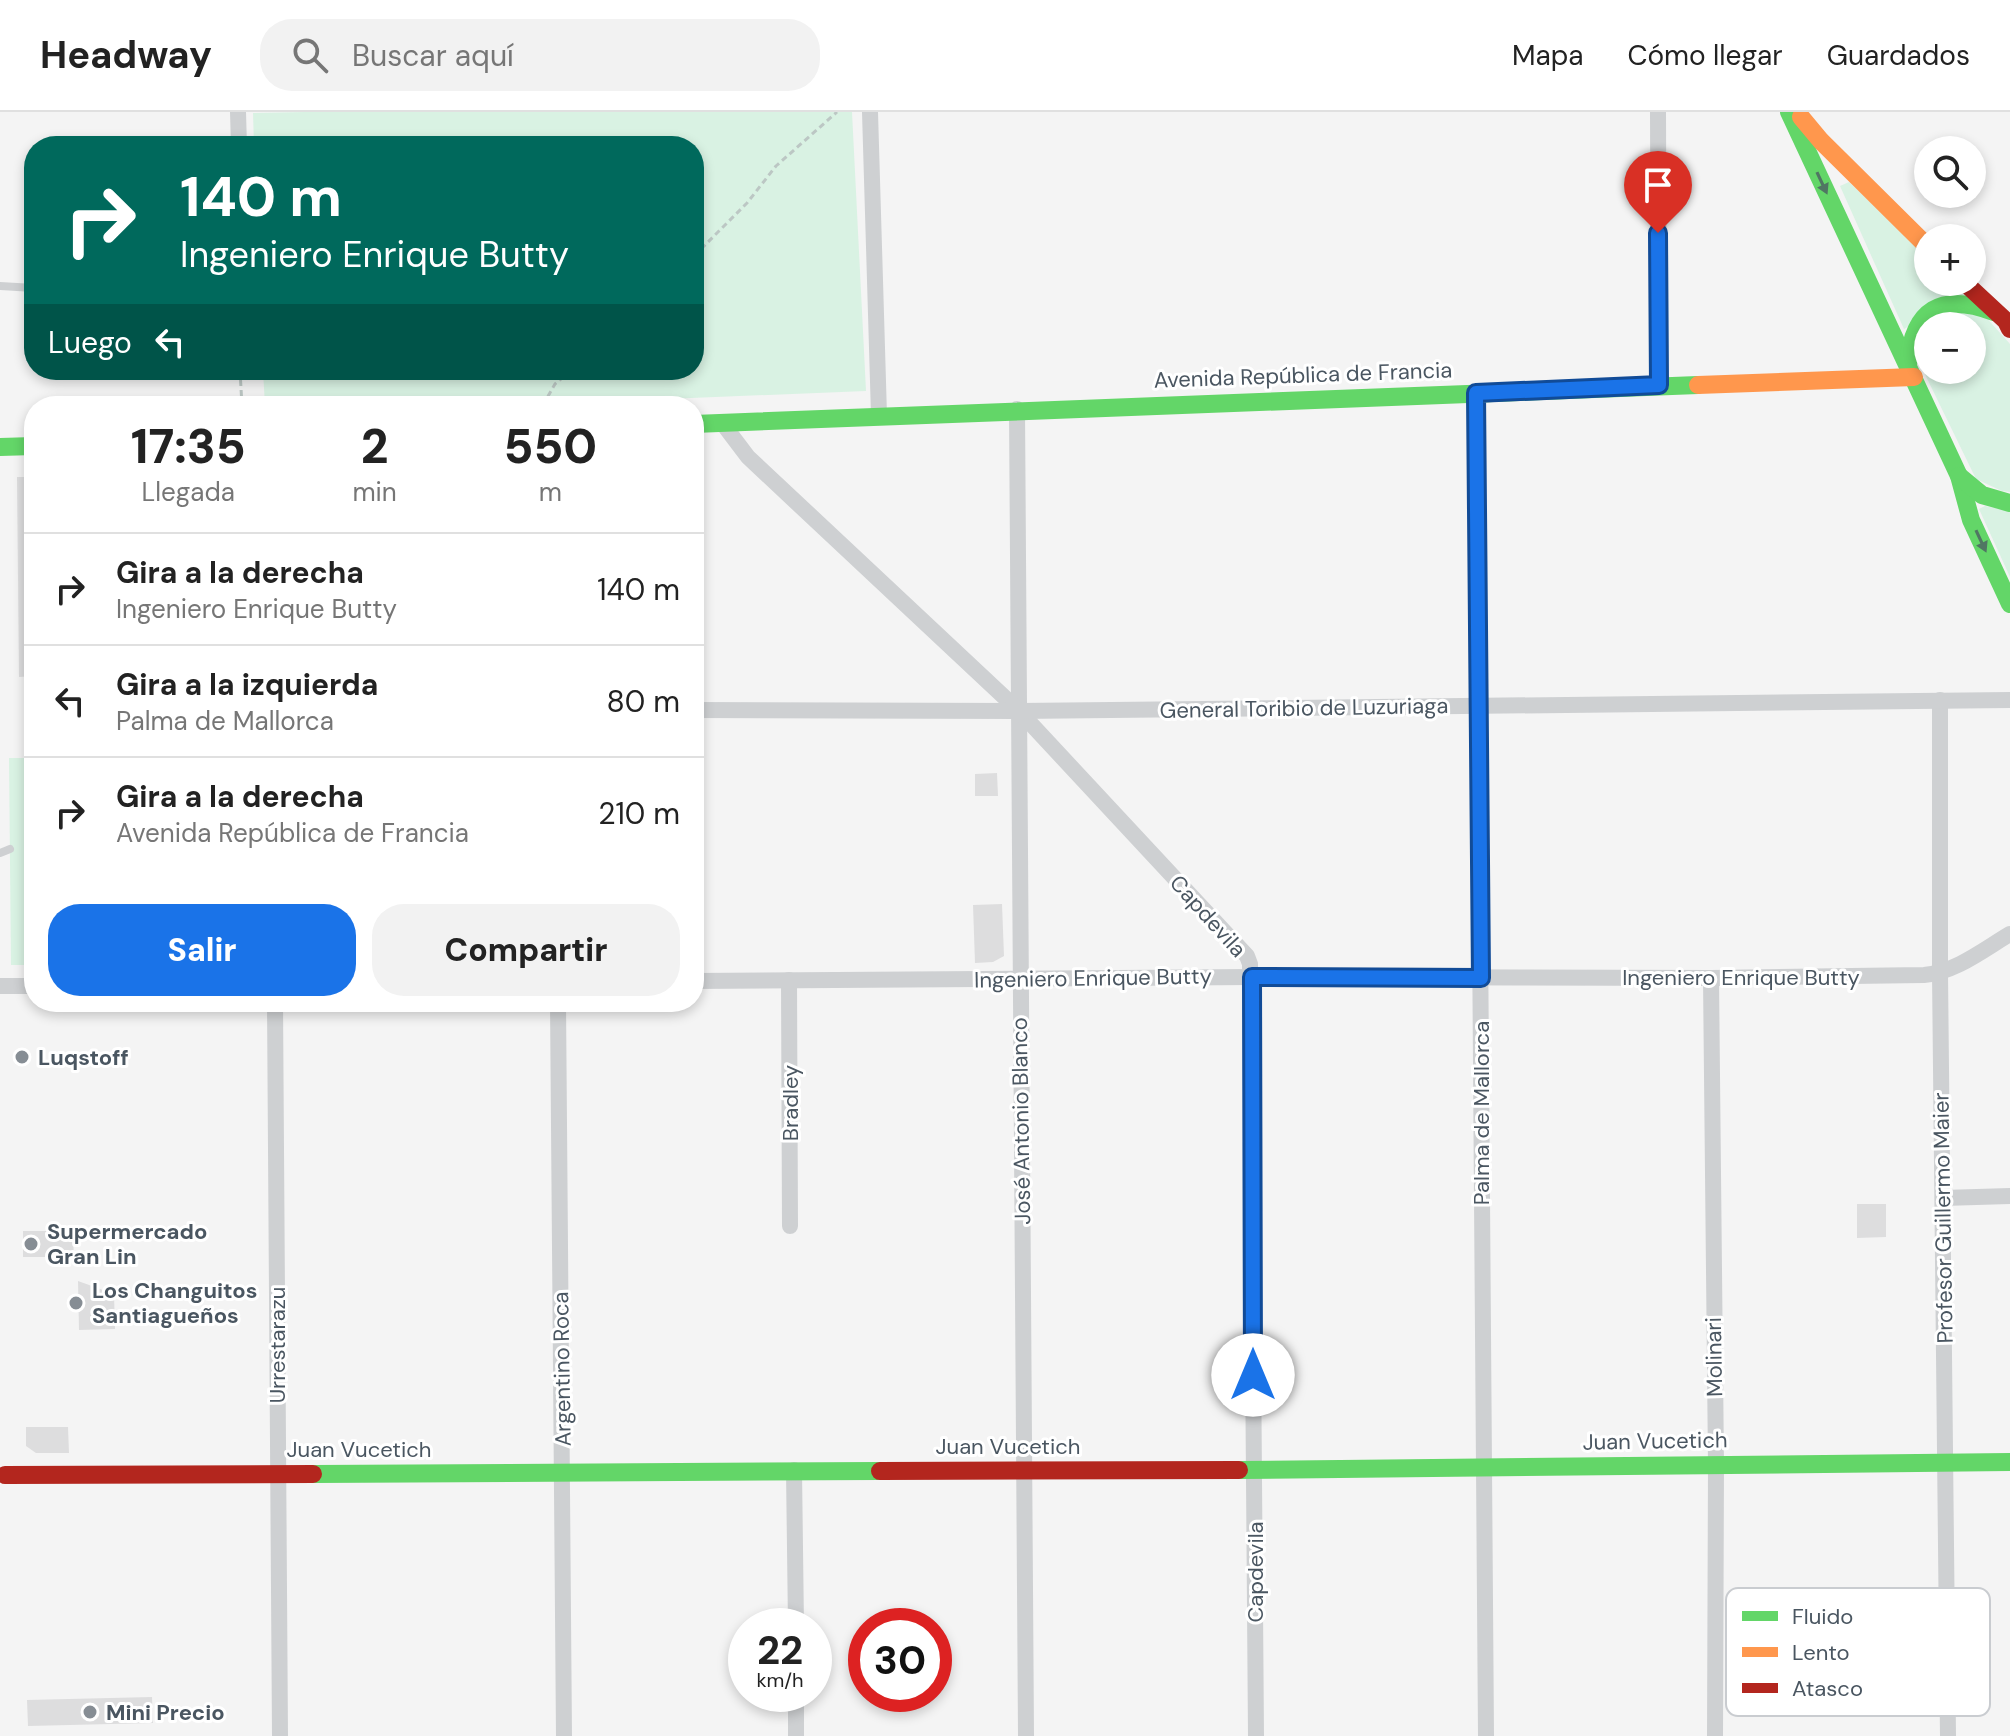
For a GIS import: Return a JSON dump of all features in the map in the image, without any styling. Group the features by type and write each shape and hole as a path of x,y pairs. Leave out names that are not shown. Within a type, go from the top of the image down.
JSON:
{"main road":[{"path":"1789,112 1959,476 1971,520 2010,604"},
{"path":"1797,112 1821,141 1914,233"},
{"path":"1978,296 2005,322"},
{"path":"1911,371 1911,338 1917,325 1946,302 1961,300 1977,304 2005,322"},
{"name":"Avenida República de Francia","path":"704,424 1659,385 1911,371"},
{"path":"0,447 24,446"},
{"path":"1959,476 1974,491 1987,498 2010,503"},
{"name":"Juan Vucetich","path":"5,1475 1254,1470 2010,1462"}],"street":[{"path":"238,112 239,136"},
{"path":"870,112 879,415"},
{"path":"1658,112 1659,385"},
{"name":"Palma de Mallorca","path":"1476,393 1486,1736"},
{"name":"José Antonio Blanco","path":"1017,409 1026,1736"},
{"name":"Capdevila","path":"723,424 748,457 1019,711 1247,956 1252,977 1256,1736"},
{"name":"Profesor Guillermo Maier","path":"1940,700 1947,1588"},
{"name":"General Toribio de Luzuriaga","path":"704,710 1019,711 2010,700"},
{"name":"Ingeniero Enrique Butty","path":"704,981 1711,978 1940,973 2010,934"},
{"name":"Molinari","path":"1711,978 1716,1465 1715,1736"},
{"name":"Bradley","path":"789,980 790,1226"},
{"path":"0,986 24,986"},
{"name":"Urrestarazu","path":"275,1012 280,1736"},
{"name":"Argentino Roca","path":"558,1012 564,1736"},
{"path":"1943,1198 2010,1196"},
{"path":"794,1470 796,1608"},
{"path":"796,1712 796,1736"},
{"name":"Profesor Guillermo Maier","path":"1948,1716 1948,1736"}],"lane":[{"path":"0,286 24,287"},
{"path":"0,853 10,849"}],"path":[{"path":"704,246 747,203 776,166 837,112"},
{"path":"548,396 560,380"}],"green space":[{"path":"852,112 866,391 704,398 264,396 264,380 704,380 704,136 254,136 253,113"},
{"path":"1849,182 1914,244 1914,296 1962,296 1934,312 1914,312 1914,323 1904,329 1840,186"},
{"path":"1986,317 2010,344 2010,492 1976,479 1930,384 1986,384"},
{"path":"1985,506 2010,511 2010,577 1979,509"},
{"path":"9,758 24,758 24,965 11,965"}],"building":[{"path":"17,477 24,477 24,677 19,677"},
{"path":"997,773 998,796 975,796 975,774"},
{"path":"1002,904 1004,956 993,962 975,963 973,905"},
{"path":"1857,1204 1886,1204 1886,1237 1857,1238"},
{"path":"23,1231 67,1231 67,1238 73,1238 74,1257 23,1257"},
{"path":"78,1281 114,1294 115,1329 79,1330"},
{"path":"26,1427 68,1427 69,1453 36,1453 26,1446"},
{"name":"Mini Precio","path":"152,1697 153,1723 28,1726 27,1700"}],"traffic: fast":[{"path":"1789,112 1959,476 1971,520 2010,604"},
{"path":"1908,365 1916,330 1923,318 1933,310 1959,304 1994,312"},
{"path":"704,424 1698,385"},
{"path":"0,447 24,446"},
{"path":"1959,476 1982,495 2010,503"},
{"path":"1239,1470 2010,1462"},
{"path":"313,1474 880,1471"}],"traffic: slow":[{"path":"1801,117 1821,141 1914,233"},
{"path":"1698,385 1914,377"}],"traffic: jam":[{"path":"1979,296 2006,321 2010,329"},
{"path":"880,1471 1239,1470"},
{"path":"5,1475 313,1474"}],"place":[{"name":"Luqstoff","path":"22,1057"},
{"name":"Supermercado Gran Lin","path":"31,1244"},
{"name":"Los Changuitos Santiagueños","path":"76,1303"},
{"name":"Mini Precio","path":"90,1712"}],"route":[{"path":"1253,1375 1252,977 1481,978 1476,393 1659,385 1658,233"}]}
